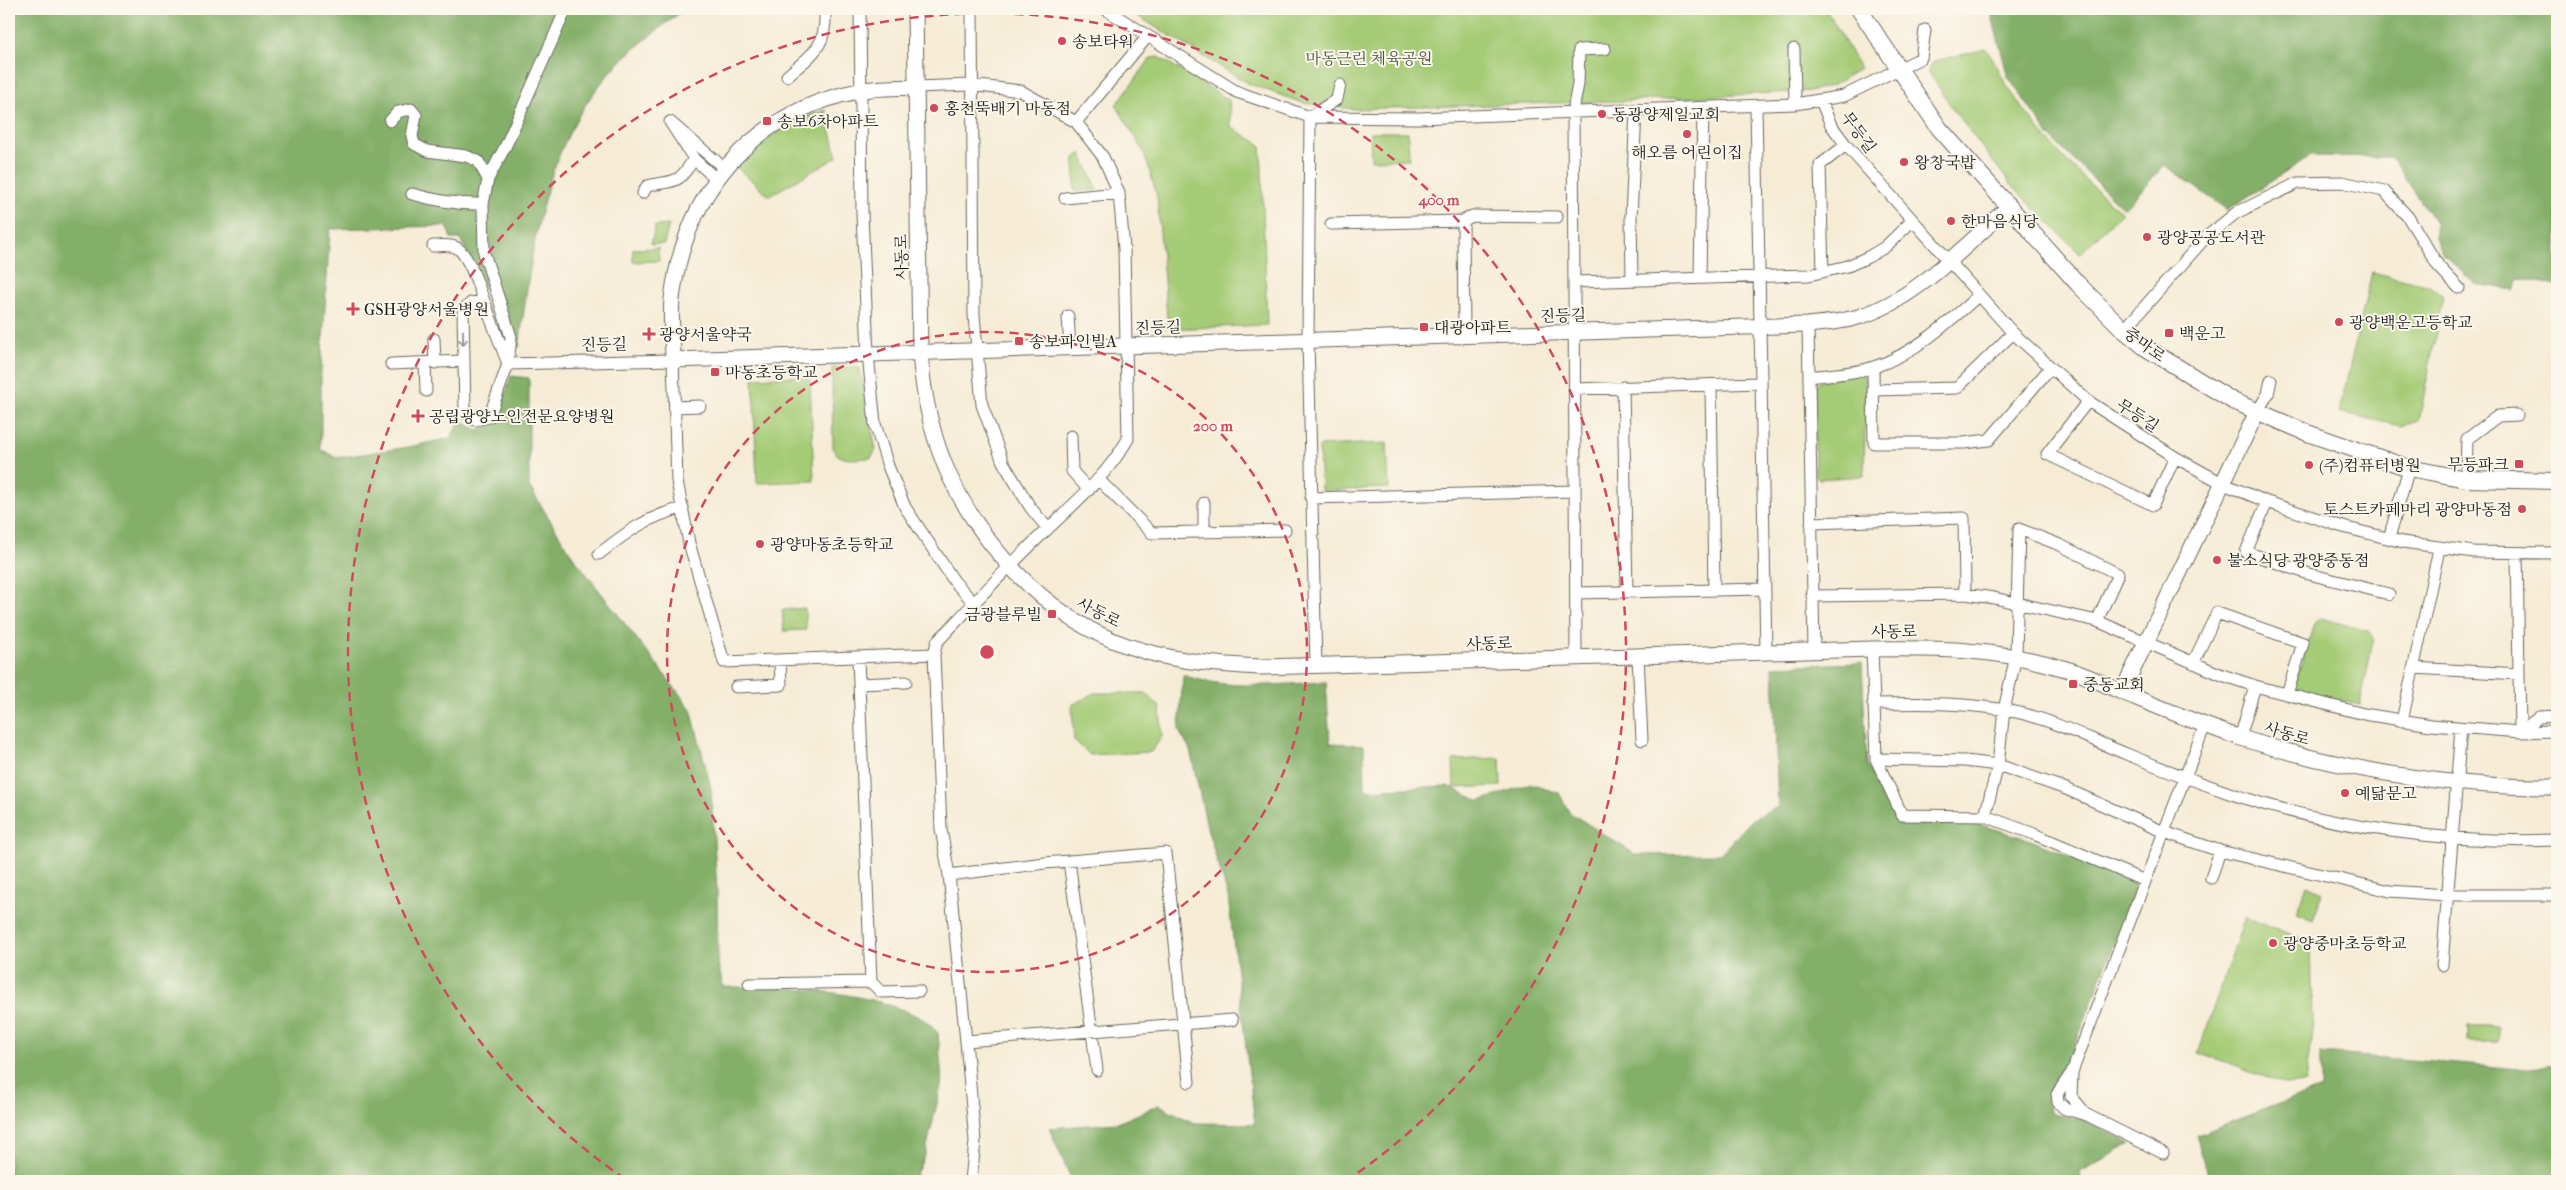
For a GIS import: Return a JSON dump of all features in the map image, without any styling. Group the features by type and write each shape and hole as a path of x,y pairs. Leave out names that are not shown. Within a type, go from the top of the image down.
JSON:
{"main road":[{"name":"중마로","path":"1859,9 1898,70 1940,128 2078,284 2124,330 2146,348 2204,384 2257,412 2310,434 2409,468 2466,479 2557,481"}],"street":[{"path":"484,301 471,303 464,310 465,413 475,420 489,418 508,364 511,337 484,253 483,204 488,179 504,151 566,9"},
{"path":"787,76 818,49 826,29 825,9"},
{"path":"860,9 860,90 868,354 875,424 888,466 905,507 954,581 974,603"},
{"name":"사동로","path":"915,9 920,352 922,373 933,429 950,477 977,522 1009,566 1063,614 1092,630 1143,651 1224,665 1316,666 1872,649 1936,648 1981,650 2016,656 2067,669 2205,725 2240,738 2294,754 2355,768 2457,782 2557,787"},
{"path":"972,9 971,85 976,350 982,405 1003,462 1030,507 1048,529"},
{"name":"무등길","path":"1105,9 1237,92 1310,117 1418,118 1703,109 1821,101 1844,96 1921,58 1925,41 1925,30"},
{"path":"1076,122 1148,36"},
{"path":"1576,658 1573,112 1578,84 1579,50 1604,49"},
{"path":"1794,49 1795,104"},
{"path":"934,654 724,662 689,543 677,481 672,301 678,267 697,208 720,174 763,131 788,115 835,96 860,90 971,85 1021,91 1076,122 1103,156 1119,193 1124,249 1128,439 1117,458 1088,490 1009,566 937,642 934,654 941,829 949,875 976,1141 971,1181"},
{"path":"1316,666 1308,340 1310,117 1337,99 1340,86"},
{"name":"무등길","path":"1821,101 1831,125 1846,146 2013,333 2088,401 2176,457 2224,484 2267,502 2343,527 2439,549 2517,554 2557,553"},
{"path":"1756,106 1759,383 1766,652"},
{"path":"390,121 398,112 411,109 416,115 412,136 414,144 427,151 466,156 478,160 488,179"},
{"path":"1700,278 1703,109"},
{"path":"1632,280 1631,217 1636,111"},
{"path":"670,122 720,174 694,159 670,122"},
{"path":"1823,272 1820,165 1846,146"},
{"path":"643,193 647,186 676,182 694,159"},
{"path":"2124,330 2205,238 2236,213 2298,183 2342,182 2384,191 2408,217 2439,267 2459,288"},
{"path":"1065,198 1119,193"},
{"path":"412,194 440,202 463,205 483,204"},
{"name":"진등길","path":"508,364 1808,325 1862,316 1889,304 1912,290 2009,207"},
{"path":"1331,224 1463,221 1472,216 1557,217"},
{"path":"1463,221 1464,335"},
{"path":"1574,282 1823,272 1848,266 1886,247 1912,221"},
{"path":"433,246 451,246 459,249 466,259 508,364"},
{"path":"1809,377 1873,367 1908,351 1943,327 1979,296"},
{"path":"1068,316 1070,348"},
{"path":"1808,325 1814,651"},
{"path":"1873,390 1957,388 2013,333"},
{"path":"426,391 434,339"},
{"path":"391,364 464,360"},
{"path":"1873,367 1874,443 1964,443 1989,440 2050,368"},
{"path":"2122,692 2224,484 2257,412 2268,394 2271,380"},
{"path":"1575,389 1759,383"},
{"path":"1712,385 1714,590"},
{"path":"1623,388 1627,592"},
{"path":"2088,401 2047,454 2153,505 2176,457"},
{"path":"675,407 700,406"},
{"path":"2466,479 2468,439 2498,416 2517,415"},
{"path":"1071,436 1072,471 1088,490"},
{"path":"2389,538 2409,468"},
{"path":"1098,479 1152,533 1285,530"},
{"path":"1311,498 1575,491"},
{"path":"2267,502 2246,552 2308,574 2389,594"},
{"path":"1204,503 1204,532"},
{"path":"599,554 634,527 660,513 682,508"},
{"path":"1811,523 1964,518 1965,594"},
{"path":"1985,816 1998,765 2004,710 2016,656 2019,529 2060,545 2118,574 2097,621"},
{"path":"2402,720 2439,549"},
{"path":"2517,554 2520,732"},
{"path":"1576,593 1764,589"},
{"path":"1812,596 1965,594 2017,602 2097,621 2193,663 2256,686 2364,714 2461,728 2520,732 2557,732"},
{"path":"2193,663 2217,613 2304,643 2287,694"},
{"path":"1872,649 1876,759 1902,815 1985,816 2034,834 2145,881"},
{"path":"1638,656 1642,740"},
{"path":"858,658 870,982"},
{"path":"736,687 781,685 780,660"},
{"path":"2413,668 2519,674"},
{"path":"858,684 906,682"},
{"path":"2240,738 2256,686"},
{"path":"1873,704 1964,705 2004,710 2044,719 2234,794 2301,812 2392,831 2452,836 2557,840"},
{"path":"2520,732 2539,717 2557,716"},
{"path":"2162,1153 2088,1115 2065,1109 2058,1102 2057,1094 2072,1072 2205,725"},
{"path":"2442,965 2446,895 2461,728"},
{"path":"1876,759 1965,761 1998,765 2066,789 2164,832 2220,851 2390,891 2446,895 2557,895"},
{"path":"2211,878 2220,851"},
{"path":"949,875 1069,861 1166,853 1189,1082"},
{"path":"1069,861 1097,1070"},
{"path":"749,984 870,982 881,992 919,991"},
{"path":"966,1041 1232,1020"}],"green space":[{"path":"9,9 685,9 645,40 608,75 585,105 567,137 543,204 535,238 519,347 514,347 460,239 451,239 447,226 330,229 321,370 321,449 336,458 409,447 450,438 461,421 477,430 496,423 511,376 529,378 529,486 571,554 691,709 711,788 717,892 718,963 723,987 822,991 872,1000 920,1017 938,1033 942,1082 925,1155 913,1181 9,1181"},
{"name":"마동근린 체육공원","path":"1126,9 1826,9 1860,68 1832,86 1809,91 1624,101 1355,109 1303,103 1249,84"},
{"path":"1990,9 2557,9 2557,285 2519,279 2514,290 2475,284 2445,256 2435,239 2435,222 2391,157 2310,156 2227,210 2165,165 2124,209 2050,137 2008,77"},
{"path":"1986,49 2011,92 2035,125 2076,171 2122,212 2080,254 2012,186 1955,112 1928,71 1934,61"},
{"path":"1159,57 1229,100 1231,127 1261,145 1267,325 1168,329 1157,196 1144,152 1116,105 1151,58"},
{"path":"826,110 837,157 769,196 736,167 777,132 800,119"},
{"path":"1370,132 1408,132 1409,159 1371,160"},
{"path":"1081,153 1098,190 1075,191 1074,159"},
{"path":"669,225 664,244 651,244 655,226"},
{"path":"658,248 659,261 633,262 633,249"},
{"path":"2372,272 2430,286 2443,296 2419,421 2401,426 2339,412"},
{"path":"855,367 860,369 876,450 871,458 845,458 833,449 832,368"},
{"path":"1860,374 1866,379 1864,476 1819,479 1815,475 1814,386 1820,381"},
{"path":"804,376 810,380 814,481 757,483 753,378"},
{"path":"1387,443 1389,488 1321,491 1319,446"},
{"path":"805,608 806,630 784,631 782,610"},
{"path":"2321,618 2368,631 2374,637 2360,705 2299,692 2294,686 2314,624"},
{"path":"1862,663 1867,766 1899,823 1977,824 2028,839 2137,884 2068,1063 2046,1101 2051,1114 2085,1120 2130,1144 2080,1172 2081,1181 1072,1181 1049,1128 1118,1123 1159,1105 1194,1123 1255,1124 1228,896 1208,831 1190,750 1179,731 1183,675 1200,680 1235,685 1326,682 1330,743 1364,745 1365,790 1447,786 1480,801 1529,784 1559,793 1569,812 1636,855 1720,854 1753,819 1778,807 1773,666"},
{"path":"1095,693 1146,693 1160,707 1162,737 1151,752 1090,755 1074,740 1072,705"},
{"path":"1500,758 1501,786 1454,788 1453,760"},
{"path":"2306,885 2323,892 2313,920 2296,913"},
{"path":"2245,917 2311,942 2313,1024 2305,1083 2286,1085 2198,1053"},
{"path":"2468,1026 2498,1026 2498,1042 2468,1042"},
{"path":"2321,1053 2520,1069 2557,1065 2557,1181 2210,1181 2196,1135 2321,1088"}],"place":[{"name":"송보타워","path":"1062,41"},
{"name":"홍천뚝배기 마동점","path":"934,108"},
{"name":"동광양제일교회","path":"1602,114"},
{"name":"송보6차아파트","path":"767,121"},
{"name":"해오름 어린이집","path":"1687,134"},
{"name":"왕창국밥","path":"1904,162"},
{"name":"한마음식당","path":"1951,221"},
{"name":"광양공공도서관","path":"2147,237"},
{"name":"GSH광양서울병원","path":"353,309"},
{"name":"광양백운고등학교","path":"2339,322"},
{"name":"대광아파트","path":"1424,327"},
{"name":"백운고","path":"2169,333"},
{"name":"광양서울약국","path":"649,334"},
{"name":"송보파인빌A","path":"1019,341"},
{"name":"마동초등학교","path":"715,372"},
{"name":"공립광양노인전문요양병원","path":"418,416"},
{"name":"무등파크","path":"2519,464"},
{"name":"(주)컴퓨터병원","path":"2309,465"},
{"name":"토스트카페마리 광양마동점","path":"2522,509"},
{"name":"광양마동초등학교","path":"760,544"},
{"name":"불소식당 광양중동점","path":"2217,560"},
{"name":"금광블루빌","path":"1052,614"},
{"name":"중동교회","path":"2073,684"},
{"name":"예닮문고","path":"2345,793"},
{"name":"광양중마초등학교","path":"2273,943"}]}
